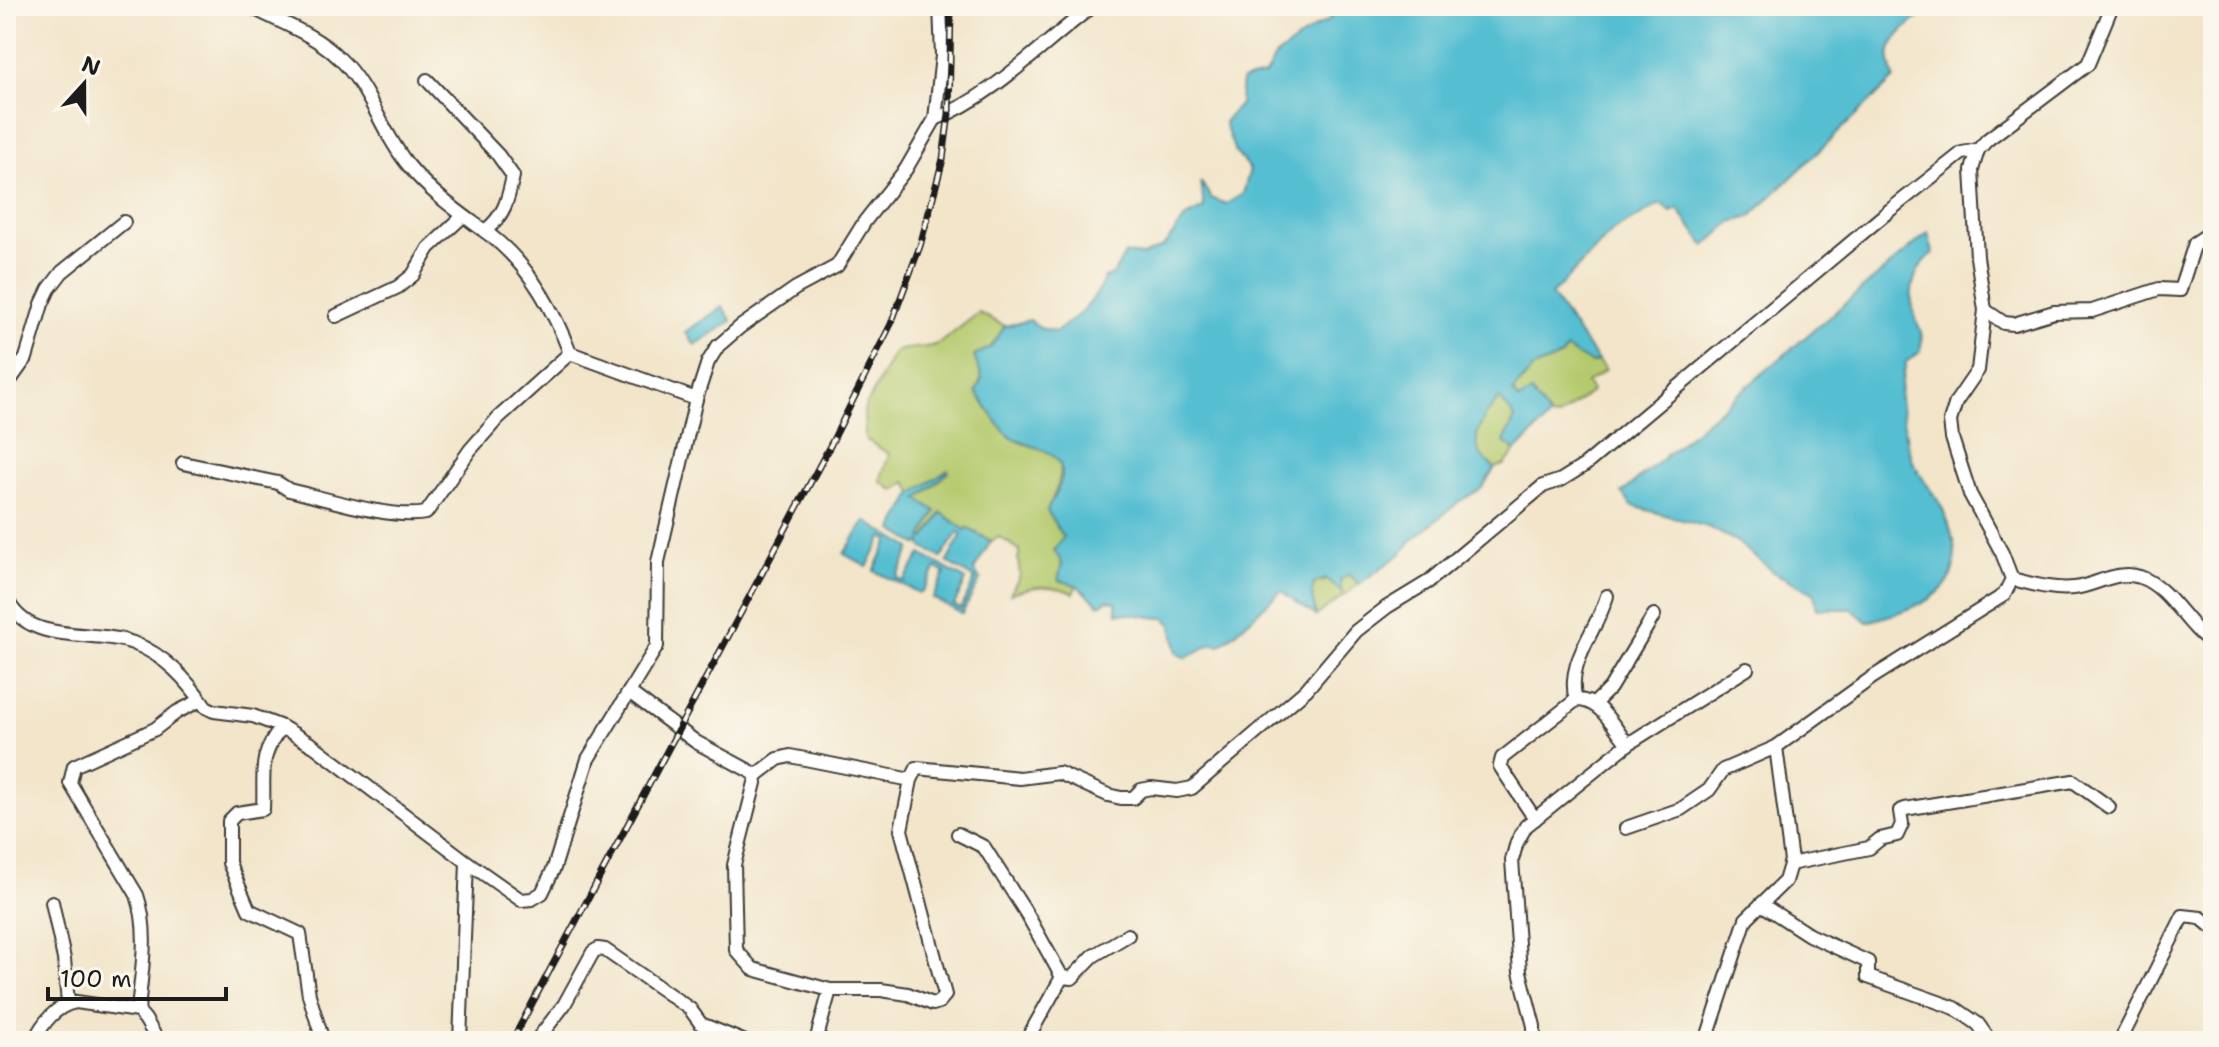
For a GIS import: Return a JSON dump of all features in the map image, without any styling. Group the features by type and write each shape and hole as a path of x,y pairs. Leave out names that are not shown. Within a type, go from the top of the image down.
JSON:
{"street":[{"path":"249,6 319,42 341,59 408,165 448,206 485,231 528,272 559,324 570,353 696,399"},
{"path":"6,597 10,608 25,622 47,631 131,642 149,650 166,660 206,707 214,711 253,716 282,727 327,756 521,900 532,899 542,893 554,868 588,759 657,646 658,562 696,399 708,362 718,346 784,296 837,266 865,221 906,169 935,119 942,56 940,6"},
{"path":"1626,828 1681,809 1709,790 1723,770 1776,747 1873,677 2004,595 2012,579 2002,553 1970,494 1952,438 1950,421 1956,402 1978,370 1985,310 1977,257 1972,170 1978,150 1987,140 2088,64 2112,6"},
{"path":"935,119 959,107 1047,46 1091,7"},
{"path":"427,80 498,155 513,176 507,206 497,221 485,231"},
{"path":"911,780 790,756 778,759 757,775 734,865 736,950 753,969 830,990 881,990 908,994 933,1004 939,1002 945,995 901,830 911,780 917,768 1020,778 1059,773 1121,798 1133,798 1141,790 1151,788 1177,791 1192,788 1306,690 1356,631 1428,582 1543,486 1561,480 1585,465 1890,210 1962,153 1978,150"},
{"path":"336,316 398,287 413,275 429,248 462,217"},
{"path":"6,386 26,358 49,289 62,272 124,222"},
{"path":"1985,310 2004,323 2014,324 2054,312 2092,311 2159,289 2180,290 2195,243 2213,231"},
{"path":"183,463 278,483 289,490 362,507 412,516 426,513 470,450 498,418 570,353"},
{"path":"2012,579 2060,589 2093,585 2127,575 2143,577 2213,643"},
{"path":"1576,700 1572,685 1573,671 1607,596"},
{"path":"1595,703 1610,688 1654,615"},
{"path":"1534,1041 1534,1026 1520,972 1512,860 1526,826 1628,744 1747,669"},
{"path":"629,692 696,742 757,775"},
{"path":"138,1011 145,935 143,912 137,895 70,783 71,772 74,766 155,729 177,712 201,700"},
{"path":"1535,819 1500,766 1502,758 1576,700 1595,703 1628,744"},
{"path":"282,727 269,742 262,759 265,780 263,809 237,813 229,821 229,863 249,910 300,934 309,995 323,1041"},
{"path":"1706,1041 1746,919 1785,881 1790,864 1776,747"},
{"path":"1790,864 1869,848 1880,839 1897,835 1902,824 1900,811 1905,809 2073,781 2109,807"},
{"path":"958,834 984,847 1062,977"},
{"path":"460,1041 467,862"},
{"path":"52,902 64,959 68,1003"},
{"path":"1761,904 1809,935 1868,962 1868,977 1955,1008 1978,1024 1990,1041"},
{"path":"2120,1041 2183,916 2201,918 2213,928"},
{"path":"1062,977 1072,978 1093,956 1128,935"},
{"path":"536,1041 564,1005 593,952 598,949 605,950 690,1009 701,1024 743,1041"},
{"path":"1026,1041 1062,977"},
{"path":"816,1041 830,990"},
{"path":"34,1041 41,1027 68,1003 76,1002 138,1011 158,1041"}],"green space":[{"path":"979,313 1005,326 991,347 974,356 982,378 976,392 1006,433 1021,443 1047,450 1059,462 1060,478 1047,511 1064,537 1076,585 1074,593 1042,587 1010,594 1020,576 1020,550 999,537 991,541 968,528 965,530 941,513 925,539 921,538 918,499 949,472 914,494 906,482 895,491 880,481 889,454 865,439 864,410 894,352 937,344"},
{"path":"1566,348 1591,363 1598,361 1605,370 1587,383 1592,391 1557,418 1550,417 1532,393 1519,400 1512,392 1533,368 1562,356"},
{"path":"1500,397 1515,418 1504,442 1516,451 1504,465 1495,468 1485,460 1477,442 1481,425"},
{"path":"1349,574 1359,584 1316,616 1312,593 1314,583"}],"water":[{"path":"1339,6 1935,6 1904,29 1891,47 1894,79 1750,217 1732,222 1705,246 1678,209 1670,212 1661,204 1613,231 1551,295 1598,361 1591,363 1566,349 1562,356 1533,368 1513,392 1519,400 1531,392 1550,417 1516,451 1504,442 1515,418 1499,398 1478,434 1479,451 1495,468 1481,489 1460,501 1411,541 1402,553 1359,584 1349,574 1340,580 1342,593 1326,579 1314,583 1312,593 1316,616 1281,591 1220,645 1211,644 1186,658 1177,653 1172,625 1165,618 1117,613 1116,602 1108,600 1100,605 1076,585 1058,580 1062,563 1054,550 1063,537 1047,511 1061,480 1061,466 1049,453 1013,438 1002,429 976,392 982,378 974,356 991,347 1005,326 1030,320 1040,328 1056,332 1064,326 1091,302 1104,278 1113,275 1125,253 1142,256 1163,247 1186,217 1204,208 1201,182 1211,198 1226,204 1243,194 1250,169 1235,152 1224,122 1240,104 1242,80 1265,75 1275,57 1328,21"},
{"path":"1928,233 1933,253 1918,271 1912,293 1913,310 1921,332 1920,352 1906,362 1900,399 1912,459 1941,505 1953,538 1955,559 1951,575 1942,589 1911,608 1867,622 1852,609 1817,609 1814,593 1775,573 1736,541 1708,527 1632,506 1622,493"},
{"path":"723,307 732,321 695,345 685,332"},
{"path":"948,470 918,499 936,511 922,538 925,539 942,513 965,530 967,528 991,541 974,570 980,580 962,614 933,598 945,573 936,568 919,593 874,571 889,540 883,537 867,567 844,554 865,521 911,548 897,578 904,581 921,554 966,580 954,605 961,609 975,579 947,562 962,534 958,532 941,558 921,546 922,542 918,545 893,530 912,494"}],"railway":[{"path":"512,1041 831,444 891,324 920,246 943,159 949,114 951,6"}]}
